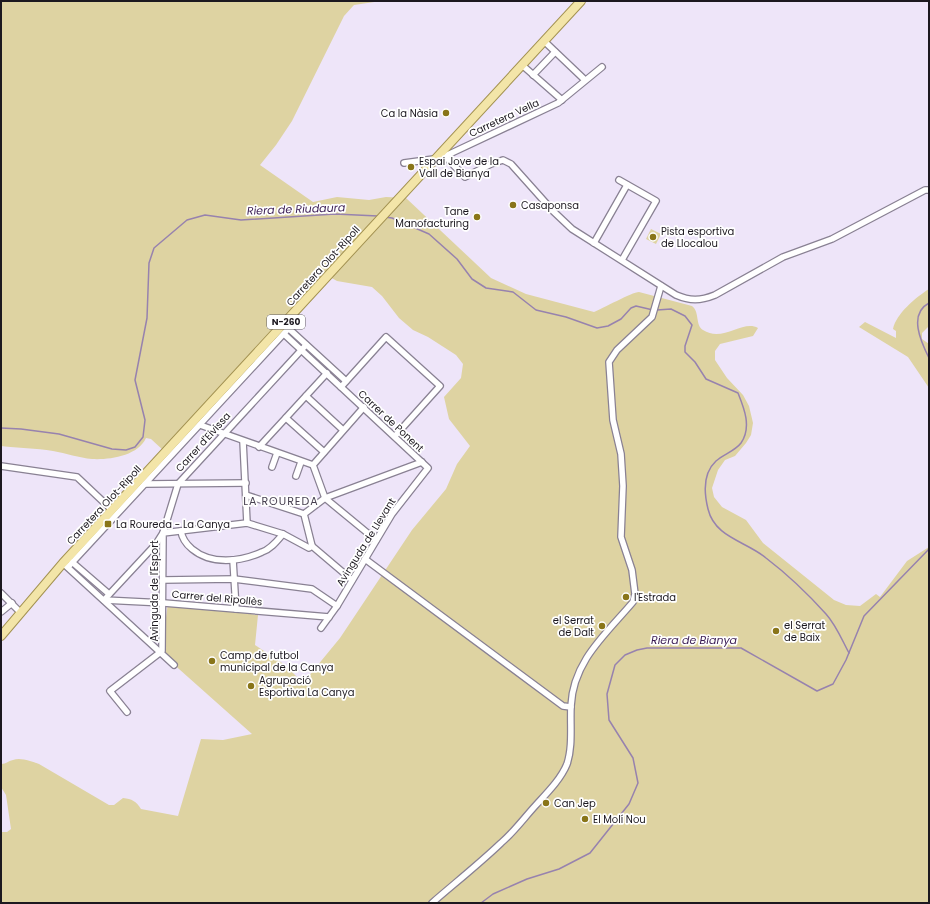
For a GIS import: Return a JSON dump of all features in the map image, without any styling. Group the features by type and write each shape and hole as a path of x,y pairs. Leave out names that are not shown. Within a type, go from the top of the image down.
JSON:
{"main road":[{"name":"Carretera Olot-Ripoll","path":"1,636 20,612 65,565 112,510 288,328 368,231 434,159 444,154 522,65 581,1"}],"street":[{"path":"544,41 585,80"},
{"path":"533,75 555,52"},
{"path":"522,65 562,100"},
{"name":"Carretera Vella","path":"444,154 562,100 602,67"},
{"path":"444,154 465,177 491,164 503,160 511,164 553,212 572,229 661,286 683,298 691,300 704,299 729,288 783,257 832,239 925,190 929,190"},
{"path":"404,163 434,159"},
{"path":"619,180 656,201 622,260"},
{"path":"594,243 627,185"},
{"path":"432,903 501,844 549,790 567,764 571,728 571,707 577,675 585,658 633,602 635,594 632,570 621,537 624,486 621,454 613,420 609,362 617,350 652,317 661,286"},
{"path":"174,665 65,565 72,562 288,328"},
{"name":"Carrer de Ponent","path":"288,328 327,373 428,468"},
{"name":"Carrer de Ponent","path":"284,334 346,381"},
{"path":"341,387 386,337 440,386 395,436"},
{"name":"Carrer d'Eivissa","path":"104,600 156,544 162,533 178,484 303,347"},
{"path":"259,447 327,373"},
{"path":"306,396 343,430"},
{"path":"313,465 364,408"},
{"path":"286,418 324,452"},
{"path":"200,425 313,465"},
{"path":"243,441 247,523"},
{"path":"272,467 277,453"},
{"path":"296,476 301,462"},
{"path":"304,514 325,498 422,462"},
{"path":"313,465 325,498 376,540"},
{"path":"1,466 77,477 112,510"},
{"name":"Avinguda de Llevant","path":"321,628 337,606 392,514 428,468"},
{"path":"145,484 246,483"},
{"path":"246,495 304,514"},
{"path":"304,514 312,546 352,580"},
{"path":"162,533 247,523 283,534 306,547 309,548 312,546"},
{"path":"181,531 182,537 188,546 205,558 218,560 233,560 262,553 269,549 283,534"},
{"name":"Avinguda de l'Esport","path":"127,712 110,691 161,653 162,650 164,603 162,533"},
{"path":"365,559 563,706 571,707"},
{"path":"233,560 236,609"},
{"path":"72,562 109,594"},
{"path":"163,580 234,579 312,589 337,606"},
{"path":"1,592 20,612"},
{"name":"Carrer del Ripollès","path":"104,600 164,603 329,617"},
{"path":"1,612 12,603"}],"shaded area":[{"path":"1,1 381,1 354,5 344,16 292,121 260,165 313,202 337,197 369,200 386,197 406,198 491,278 526,294 594,312 639,292 692,306 696,312 701,328 710,333 725,333 746,326 758,328 753,336 720,344 715,351 715,360 727,378 743,395 749,406 753,423 751,435 746,443 735,456 725,460 718,470 712,488 714,497 722,507 746,520 763,543 834,600 846,605 860,606 876,594 880,597 907,561 929,547 929,903 1,903 1,832 7,832 11,829 6,795 1,787 1,764 16,759 29,761 39,764 109,805 114,805 123,798 126,798 135,802 141,809 178,816 201,739 223,740 252,734 161,653 168,603 258,615 255,645 285,665 303,683 340,638 412,530 446,489 457,464 470,446 449,419 444,397 461,378 463,364 456,355 428,337 413,330 399,318 382,296 372,287 337,281 330,277 331,279 204,418 164,451 151,439 146,438 137,449 130,453 106,459 82,458 47,450 1,446"},
{"name":"Pista esportiva de Llocalou","path":"651,229 661,234 656,244 646,239"},
{"path":"929,289 929,326 922,333 922,339 929,344 929,388 908,357 859,327 865,322 896,338 896,331 893,329 902,312 913,301"}],"waterway":[{"name":"Riera de Riudaura","path":"1,428 59,434 112,449 126,450 135,447 143,437 145,420 135,380 147,318 149,263 154,248 187,220 205,215 241,220 335,214 378,216"},
{"name":"Riera de Riudaura","path":"385,217 392,218 429,234 457,259 472,279 486,288 513,292 536,310 566,317 597,328 608,326 621,319 631,308 636,306 653,310"},
{"name":"Riera de Bianya","path":"929,303 919,314 918,321 920,336 929,358"},
{"name":"Riera de Riudaura","path":"657,310 671,309 685,316 692,325 685,346 685,352 695,362 706,379 738,393 746,418 746,431 741,443 716,461 709,471 705,490 708,509 712,519 724,533 758,552 805,592 830,618 849,653"},
{"name":"Riera de Bianya","path":"481,903 493,894 527,879 559,869 590,853 629,804 638,783 633,758 609,720 607,694 615,665 625,655 647,648 741,648 817,691 833,684 846,660 864,616 929,549"}],"place":[{"name":"Ca la Nàsia","path":"446,113"},
{"name":"Espai Jove de la Vall de Bianya","path":"411,167"},
{"name":"Casaponsa","path":"513,205"},
{"name":"Tane Manofacturing","path":"477,217"},
{"name":"Pista esportiva de Llocalou","path":"653,237"},
{"name":"La Roureda - La Canya","path":"108,524"},
{"name":"l'Estrada","path":"626,597"},
{"name":"el Serrat de Dalt","path":"602,626"},
{"name":"el Serrat de Baix","path":"776,631"},
{"name":"Camp de futbol municipal de la Canya","path":"212,661"},
{"name":"Agrupació Esportiva La Canya","path":"251,686"},
{"name":"Can Jep","path":"546,803"},
{"name":"El Molí Nou","path":"585,819"}],"district":[{"name":"LA ROUREDA","path":"281,501"}]}
